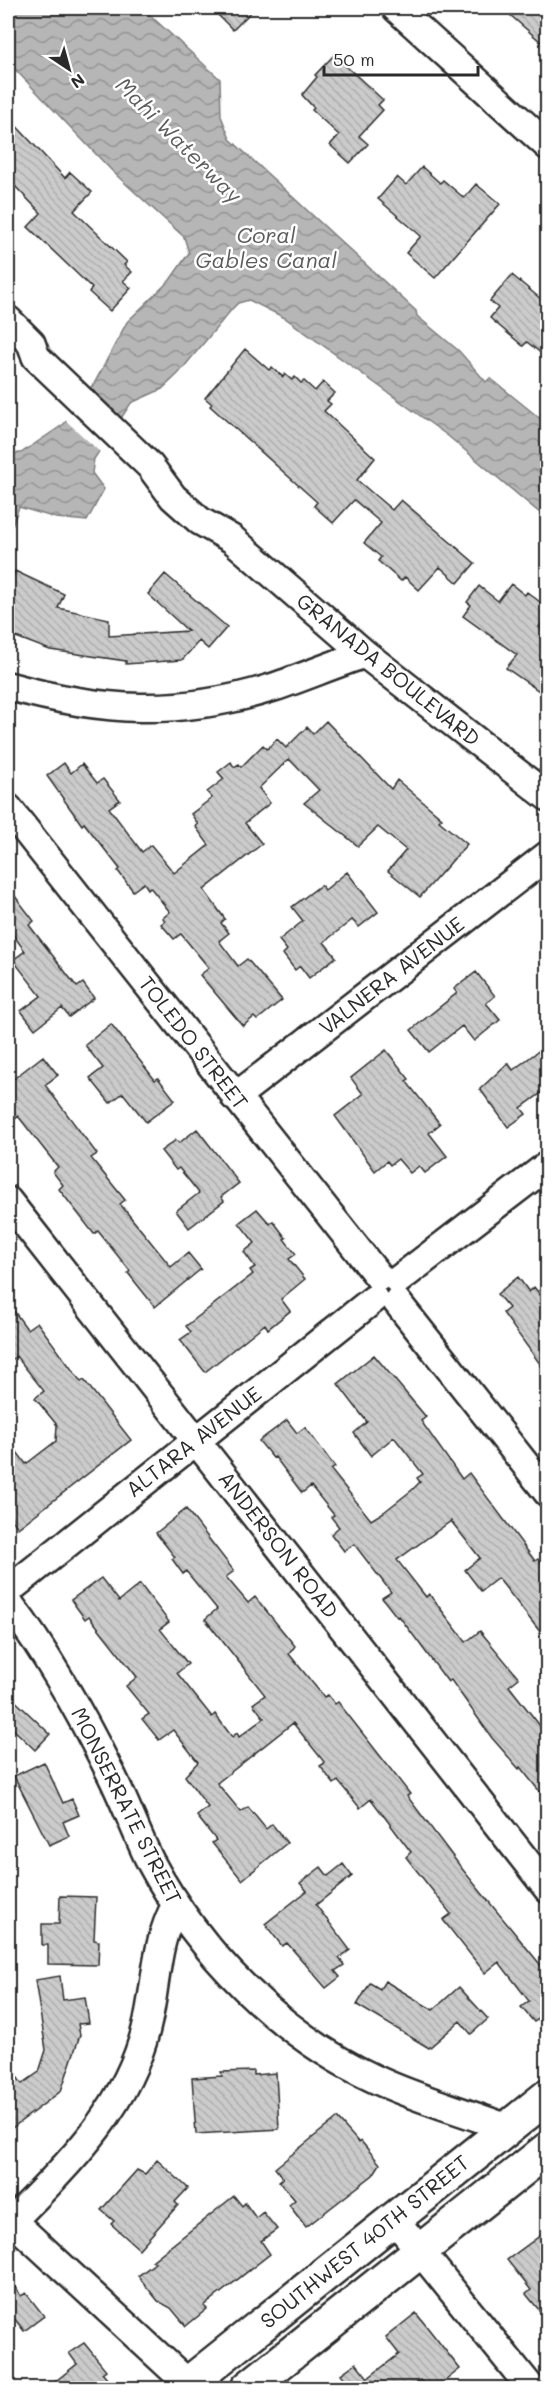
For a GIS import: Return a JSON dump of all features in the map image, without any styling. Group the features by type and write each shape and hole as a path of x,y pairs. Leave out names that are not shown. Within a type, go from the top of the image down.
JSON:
{"main road":[{"name":"SOUTHWEST 40TH STREET","path":"188,2387 548,2096"},
{"name":"SOUTHWEST 40TH STREET","path":"248,2388 548,2149"}],"street":[{"path":"396,8 548,146"},
{"name":"GRANADA BOULEVARD","path":"8,320 31,343 36,357 150,466 185,486 210,508 232,539 364,654 548,797"},
{"name":"GRANADA BOULEVARD","path":"8,342 20,354 36,357"},
{"path":"8,686 86,705 151,710 178,708 248,694 364,654"},
{"name":"TOLEDO STREET","path":"8,808 387,1290 544,1482"},
{"name":"VALNERA AVENUE","path":"236,1097 548,855"},
{"name":"ALTARA AVENUE","path":"10,1594 195,1439 548,1165"},
{"name":"ANDERSON ROAD","path":"8,1201 548,1889"},
{"name":"MONSERRATE STREET","path":"10,1594 80,1714 149,1859 176,1905 230,1970 308,2041 376,2080 507,2128"},
{"path":"176,1905 159,1945 146,2030 126,2082 108,2114 84,2146 15,2218 113,2317 188,2387"},
{"path":"395,2220 531,2388"}],"water":[{"name":"Coral Gables Canal","path":"8,8 142,8 220,79 221,116 230,139 416,311 417,316 459,351 486,382 490,378 547,424 547,519 448,436 285,318 249,300 238,303 232,309 178,374 162,389 131,403 94,459 92,473 104,489 87,521 56,518 19,507 8,536 8,454 21,453 64,424 95,382 127,322 170,280 189,253 184,237 114,173 8,62"}],"pier":[{"path":"88,387 123,420 101,453 64,419"}],"building":[{"path":"211,8 255,8 233,30"},
{"path":"502,8 548,8 548,48"},
{"path":"334,55 383,100 378,105 383,110 359,136 368,144 350,163 330,145 339,135 312,110 314,108 302,95 317,77 315,75"},
{"path":"8,117 65,178 70,172 92,192 74,211 127,262 124,265 132,272 123,281 131,288 110,311 89,292 92,288 28,227 41,213 8,179"},
{"path":"422,167 440,183 443,180 464,198 476,184 500,204 435,278 406,253 421,236 378,199 397,177 406,185"},
{"path":"512,275 548,305 548,359 527,342 523,346 490,318 498,308 490,301"},
{"path":"245,349 269,370 272,367 283,377 285,374 292,380 295,377 301,383 304,381 315,391 323,382 335,393 327,401 331,404 324,411 375,458 357,480 392,510 401,500 475,563 458,583 440,567 419,590 405,577 401,581 378,561 381,557 364,543 381,523 354,500 333,523 314,506 317,502 210,406 212,404 205,398"},
{"path":"15,571 64,594 58,608 109,619 109,636 188,631 148,594 165,574 227,627 208,649 199,641 182,660 126,664 126,661 50,650 8,634 8,590"},
{"path":"511,584 525,595 527,592 548,608 548,617 539,627 544,631 541,636 548,641 548,697 506,668 517,655 463,616 471,605 467,602 479,586 498,601"},
{"path":"326,721 391,789 397,780 442,818 439,821 467,844 420,897 388,871 406,850 378,827 358,846 304,803 319,790 289,759 259,788 270,803 245,823 262,844 204,890 225,919 221,923 229,933 219,941 238,966 247,959 282,1000 257,1020 254,1017 243,1026 200,975 209,968 181,934 174,939 161,924 165,921 163,918 170,912 144,883 133,891 118,871 120,869 84,823 82,825 47,776 64,763 71,773 82,764 97,783 103,779 120,800 109,808 142,852 151,845 174,873 209,845 195,826 198,824 191,814 212,798 207,792 224,779 218,772 231,762 234,767 239,764 241,767 263,745 267,749 277,739 286,748 307,727 313,734"},
{"path":"347,872 378,912 359,927 352,920 324,942 336,957 309,978 300,966 295,970 283,954 287,950 279,940 303,921 292,907 321,885 325,890"},
{"path":"8,887 34,921 29,925 77,987 83,983 94,998 69,1017 62,1008 35,1029 21,1011 41,996 13,960 25,951 8,928"},
{"path":"476,972 495,996 486,1003 500,1020 474,1041 462,1026 429,1052 411,1030 457,993 454,989"},
{"path":"111,1024 155,1080 158,1078 175,1100 146,1122 123,1093 110,1103 90,1078 103,1068 85,1045"},
{"path":"548,1044 548,1088 521,1108 526,1114 508,1127 480,1089 508,1063 513,1070"},
{"path":"386,1050 409,1079 406,1081 440,1124 429,1133 447,1156 425,1173 419,1166 410,1173 398,1159 390,1165 387,1161 375,1171 335,1116 363,1094 351,1078"},
{"path":"43,1056 58,1075 45,1085 97,1154 91,1158 125,1200 120,1204 171,1267 188,1253 201,1269 155,1307 98,1231 94,1234 59,1189 63,1185 53,1172 58,1167 18,1116 8,1124 8,1083"},
{"path":"197,1129 239,1183 221,1197 224,1201 189,1228 176,1211 199,1193 179,1168 176,1170 161,1151 176,1140 179,1143"},
{"path":"257,1209 270,1224 273,1221 286,1238 284,1239 296,1254 289,1259 305,1279 281,1299 290,1311 268,1329 265,1324 205,1372 180,1340 191,1332 186,1326 253,1274 250,1270 255,1267 244,1252 255,1243 239,1223"},
{"path":"518,1277 529,1292 534,1287 548,1304 548,1375 503,1313 509,1308 497,1294"},
{"path":"8,1303 27,1329 37,1322 81,1382 84,1380 131,1440 18,1528 8,1514 8,1440 26,1464 56,1441 57,1425 35,1398 44,1391 16,1356 8,1363"},
{"path":"374,1355 426,1417 421,1421 462,1479 469,1473 535,1561 538,1559 548,1571 548,1642 498,1578 481,1591 465,1570 480,1558 451,1521 397,1560 426,1597 429,1594 466,1642 480,1631 519,1678 509,1686 548,1736 548,1802 520,1767 519,1769 492,1738 451,1680 448,1682 399,1616 397,1617 382,1598 391,1592 354,1544 344,1551 331,1534 339,1527 331,1517 334,1515 311,1486 302,1493 275,1457 273,1458 259,1441 287,1420 297,1433 305,1427 335,1467 331,1470 371,1520 384,1512 412,1490 420,1482 417,1478 423,1474 394,1437 371,1456 354,1433 367,1422 338,1384"},
{"path":"186,1509 234,1571 226,1577 248,1603 255,1597 295,1646 289,1654 324,1697 328,1695 335,1704 338,1702 410,1794 407,1796 463,1870 548,1974 548,2012 534,2022 521,2007 529,2001 499,1962 485,1973 443,1920 451,1914 406,1857 411,1852 371,1799 360,1808 338,1781 334,1784 320,1766 325,1763 293,1723 217,1783 241,1812 248,1807 266,1829 272,1824 287,1843 242,1880 212,1843 216,1840 197,1816 208,1807 185,1776 198,1762 173,1730 159,1740 142,1719 149,1714 126,1686 137,1677 89,1616 85,1619 71,1600 101,1578 119,1601 140,1584 169,1622 160,1629 188,1664 177,1673 212,1717 215,1714 232,1737 237,1733 239,1737 264,1718 253,1704 265,1695 205,1619 217,1609 186,1571 183,1574 172,1559 175,1557 156,1533"},
{"path":"8,1694 50,1734 35,1750 8,1724"},
{"path":"44,1762 63,1803 72,1799 79,1815 63,1822 69,1836 49,1845 14,1776"},
{"path":"343,1864 352,1876 316,1905 350,1950 339,1958 344,1965 335,1971 340,1977 326,1988 287,1943 282,1946 265,1924 307,1891 300,1883 321,1867 328,1876"},
{"path":"60,1896 96,1897 94,1940 99,1941 98,1965 48,1964 48,1945 42,1945 42,1924 59,1924"},
{"path":"60,1976 63,2000 85,1997 89,2023 78,2024 80,2035 61,2091 8,2131 8,2064 22,2084 39,2072 46,2050 35,1980"},
{"path":"385,1981 433,2010 459,1987 488,2019 471,2034 460,2021 429,2048 357,2005 370,1983 380,1989"},
{"path":"254,2071 254,2075 276,2073 279,2129 196,2134 192,2078 222,2076 221,2072"},
{"path":"337,2118 359,2143 361,2141 380,2164 373,2175 306,2227 289,2205 295,2200 279,2181 283,2178 275,2168"},
{"path":"157,2160 188,2188 175,2202 178,2205 139,2249 111,2224 114,2221 101,2210 137,2170 145,2174"},
{"path":"234,2196 242,2206 245,2203 256,2218 263,2212 277,2229 261,2241 270,2254 204,2306 207,2309 186,2326 171,2308 158,2301 138,2276 155,2263 152,2261"},
{"path":"548,2230 548,2321 526,2294 531,2290 507,2260"},
{"path":"8,2277 21,2296 26,2293 44,2316 24,2331 14,2318 8,2323"},
{"path":"416,2313 460,2369 436,2388 427,2388 420,2380 409,2388 353,2388 341,2374 356,2363 368,2378 399,2354 386,2337"},
{"path":"84,2343 106,2370 102,2373 108,2380 97,2388 47,2388 77,2364 69,2353"}],"water label":[{"name":"Mahi Waterway","path":"179,140"}]}
